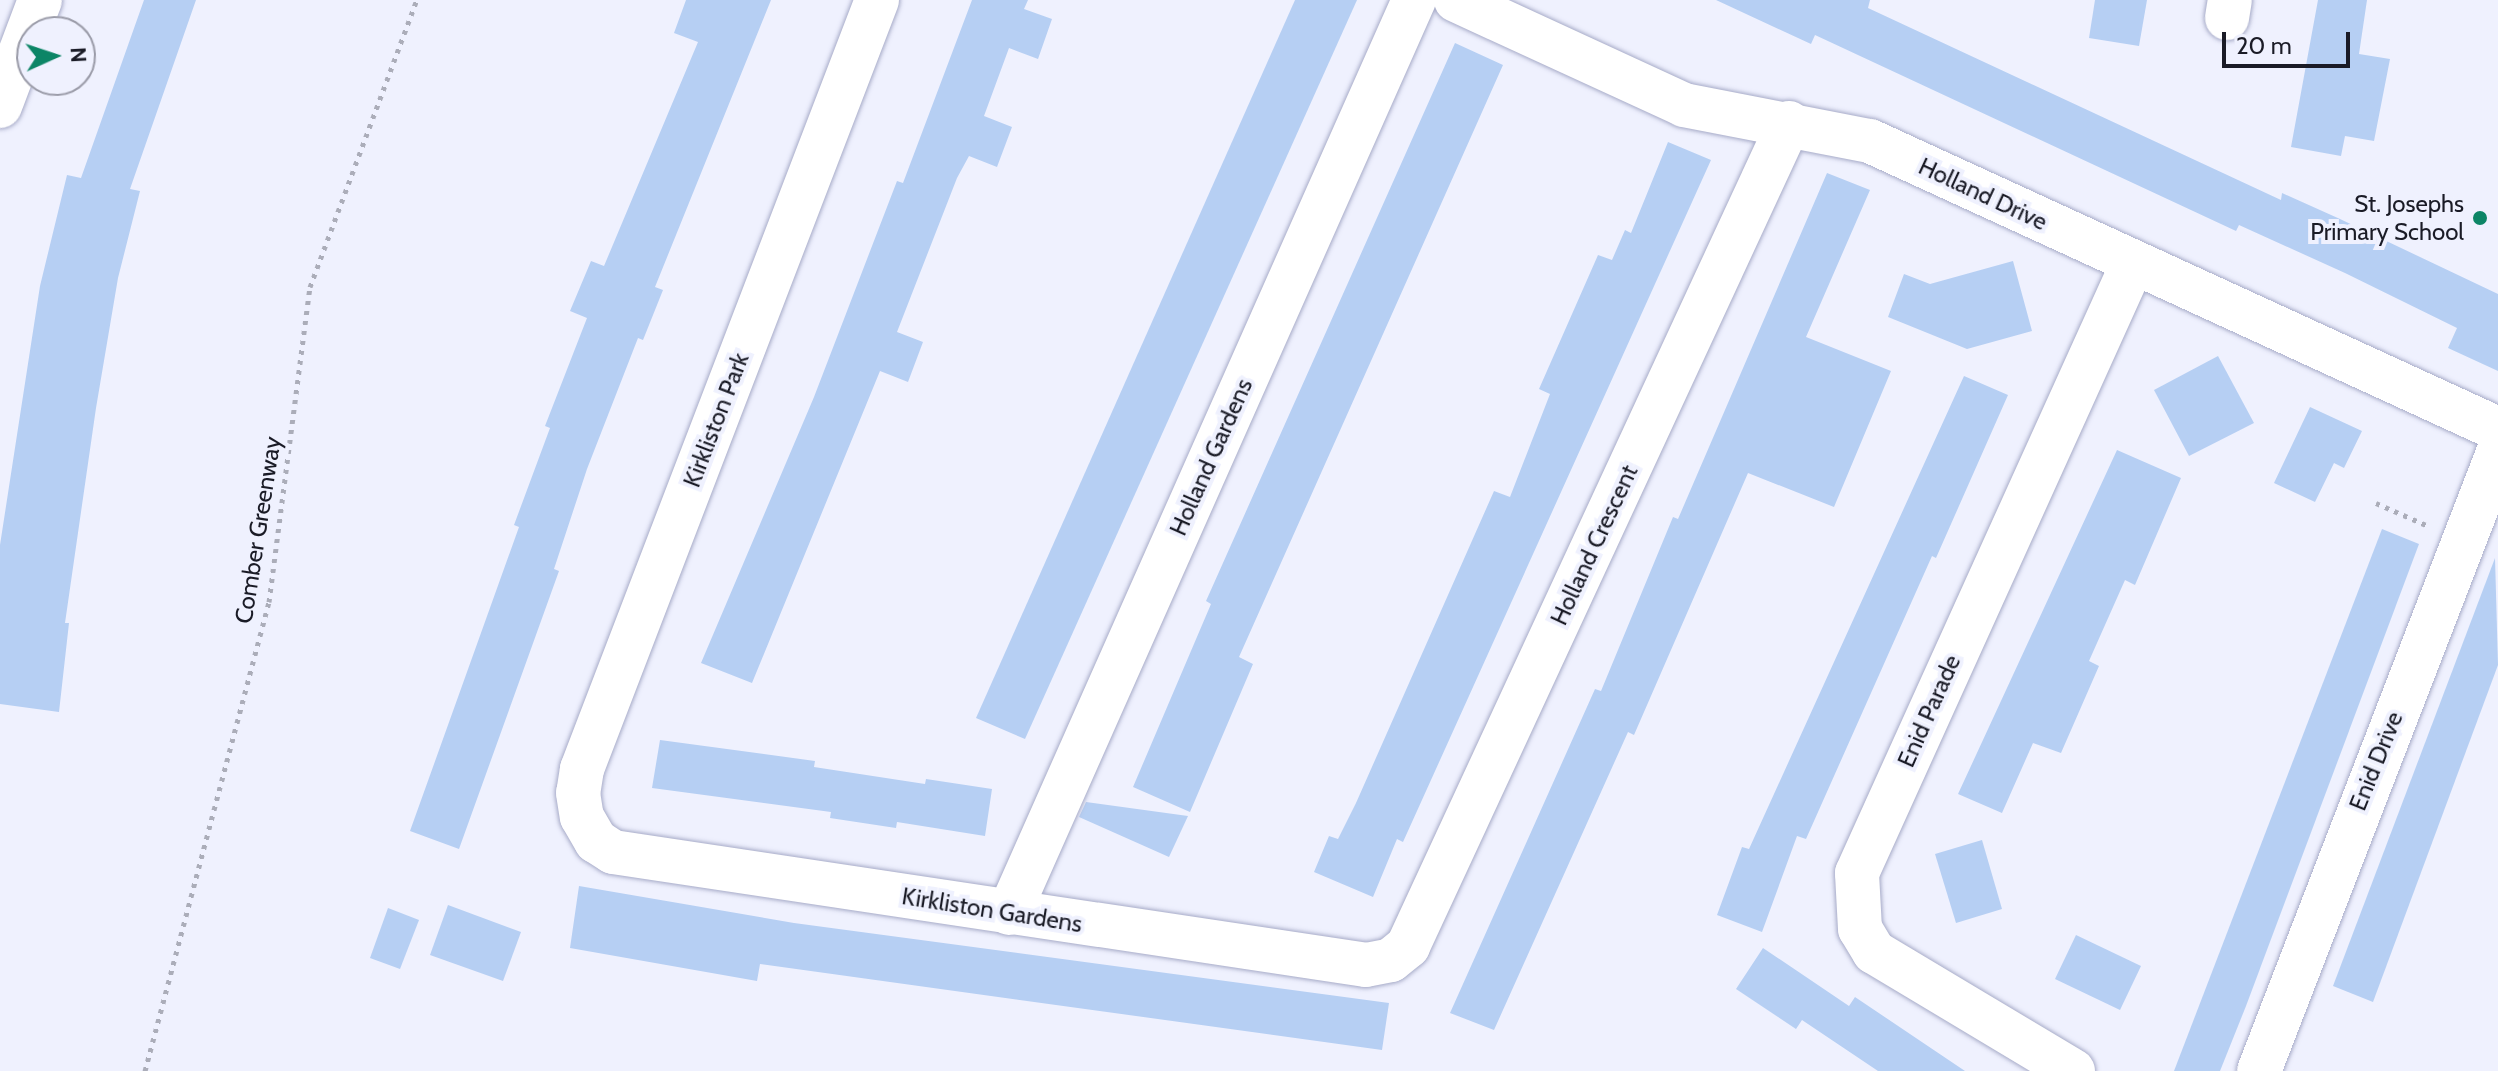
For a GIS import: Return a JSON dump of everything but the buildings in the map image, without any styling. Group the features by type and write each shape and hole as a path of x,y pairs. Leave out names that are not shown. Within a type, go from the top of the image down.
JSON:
{"street":[{"path":"0,106 40,0"},
{"name":"Kirkliston Park","path":"596,841 582,817 578,793 582,769 877,0"},
{"name":"Holland Gardens","path":"1009,913 1414,0"},
{"name":"Holland Drive","path":"1456,0 1684,105 1870,141 2498,429"},
{"name":"Holland Crescent","path":"1391,960 1408,946 1789,123"},
{"name":"Enid Parade","path":"2073,1071 1874,952 1860,929 1857,873 2133,263"},
{"name":"Enid Drive","path":"2259,1071 2498,453"},
{"name":"Kirkliston Gardens","path":"596,841 629,855 1009,913 1366,965 1391,960"}],"path":[{"name":"Comber Greenway","path":"145,1071 269,602 310,287 417,0"}],"place":[{"name":"St. Josephs Primary School","path":"2480,218"}]}
